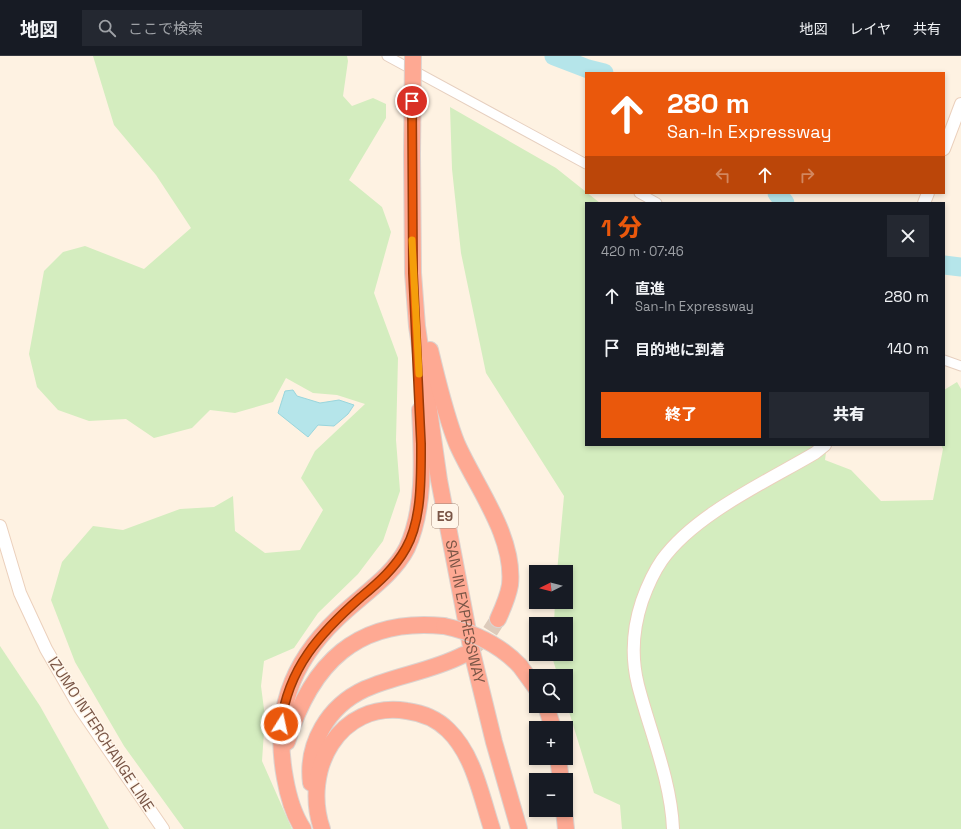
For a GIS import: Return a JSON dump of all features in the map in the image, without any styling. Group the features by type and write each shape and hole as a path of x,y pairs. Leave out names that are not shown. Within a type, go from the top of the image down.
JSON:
{"highway":[{"name":"SAN-IN EXPRESSWAY","path":"414,56 415,153"},
{"name":"SAN-IN EXPRESSWAY","path":"419,56 415,153 413,273 427,390 439,480 466,648 520,829"},
{"path":"420,326 447,417 466,462 496,520 507,552 510,569 510,586 505,604 498,619"},
{"path":"303,829 288,796 283,768 280,735 283,713 289,689 298,669 314,643 336,619 388,574 406,548 417,515 421,470 420,326"},
{"path":"283,768 286,743 302,701 323,669 350,645 385,629 423,624 444,626 462,630 482,638 500,648 520,666 529,678"},
{"path":"320,823 312,794 310,760 314,744 322,727 333,713 363,690 382,682 433,668 466,648"},
{"path":"320,823 316,798 318,774 332,742 342,730 355,720 382,710 400,710 415,712 432,718 448,730 460,744 477,780 492,829"},
{"path":"565,817 566,829"}],"street":[{"path":"387,56 585,163"},
{"path":"945,146 961,104"},
{"path":"641,194 656,202"},
{"path":"945,360 961,366"},
{"path":"673,829 673,815 667,787 637,683 634,663 633,642 638,614 649,583 662,560 700,523 723,507 816,453 824,446"},
{"name":"IZUMO INTERCHANGE LINE","path":"0,526 20,593 46,649 80,708 163,829"}],"green space":[{"path":"93,56 347,56 348,61 343,96 352,106 373,98 386,104 386,118 349,180 382,207 391,232 374,293 398,358 396,440 400,491 383,541 358,574 318,613 294,648 264,661 261,686 265,717 262,761 292,829 184,829 124,746 75,662 51,600 62,562 93,526 123,530 180,509 214,507 233,496 235,531 265,553 300,550 323,510 301,478 315,451 365,404 337,395 313,393 286,378 273,402 235,413 210,410 192,428 154,438 126,419 89,421 58,410 37,387 29,354 44,271 63,252 85,246 144,269 191,228 156,175 114,125"},
{"path":"450,107 556,168 585,191 585,194 589,194 599,202 585,202 585,446 827,446 825,460 851,470 881,501 933,500 943,449 942,446 945,446 945,389 957,382 961,389 961,829 622,829 620,805 594,793 569,713 573,713 573,669 556,669 553,661 573,661 573,617 554,617 555,609 573,609 573,565 558,565 564,496 486,373 461,253 452,169"},
{"path":"0,646 40,706 109,829 0,829"}],"water":[{"path":"293,390 297,396 320,403 339,400 354,405 348,414 334,426 318,425 308,437 278,413 285,391"}],"waterway":[{"path":"554,56 600,72"},
{"path":"778,194 784,202"},
{"path":"945,265 961,267"}],"tunnel":[{"path":"473,648 489,633 498,619"}],"slow traffic":[{"path":"412,240 419,374"}],"route":[{"path":"281,724 289,689 298,669 314,643 336,619 388,574 406,548 417,515 421,470 421,444 417,326 413,273 412,101"}]}
